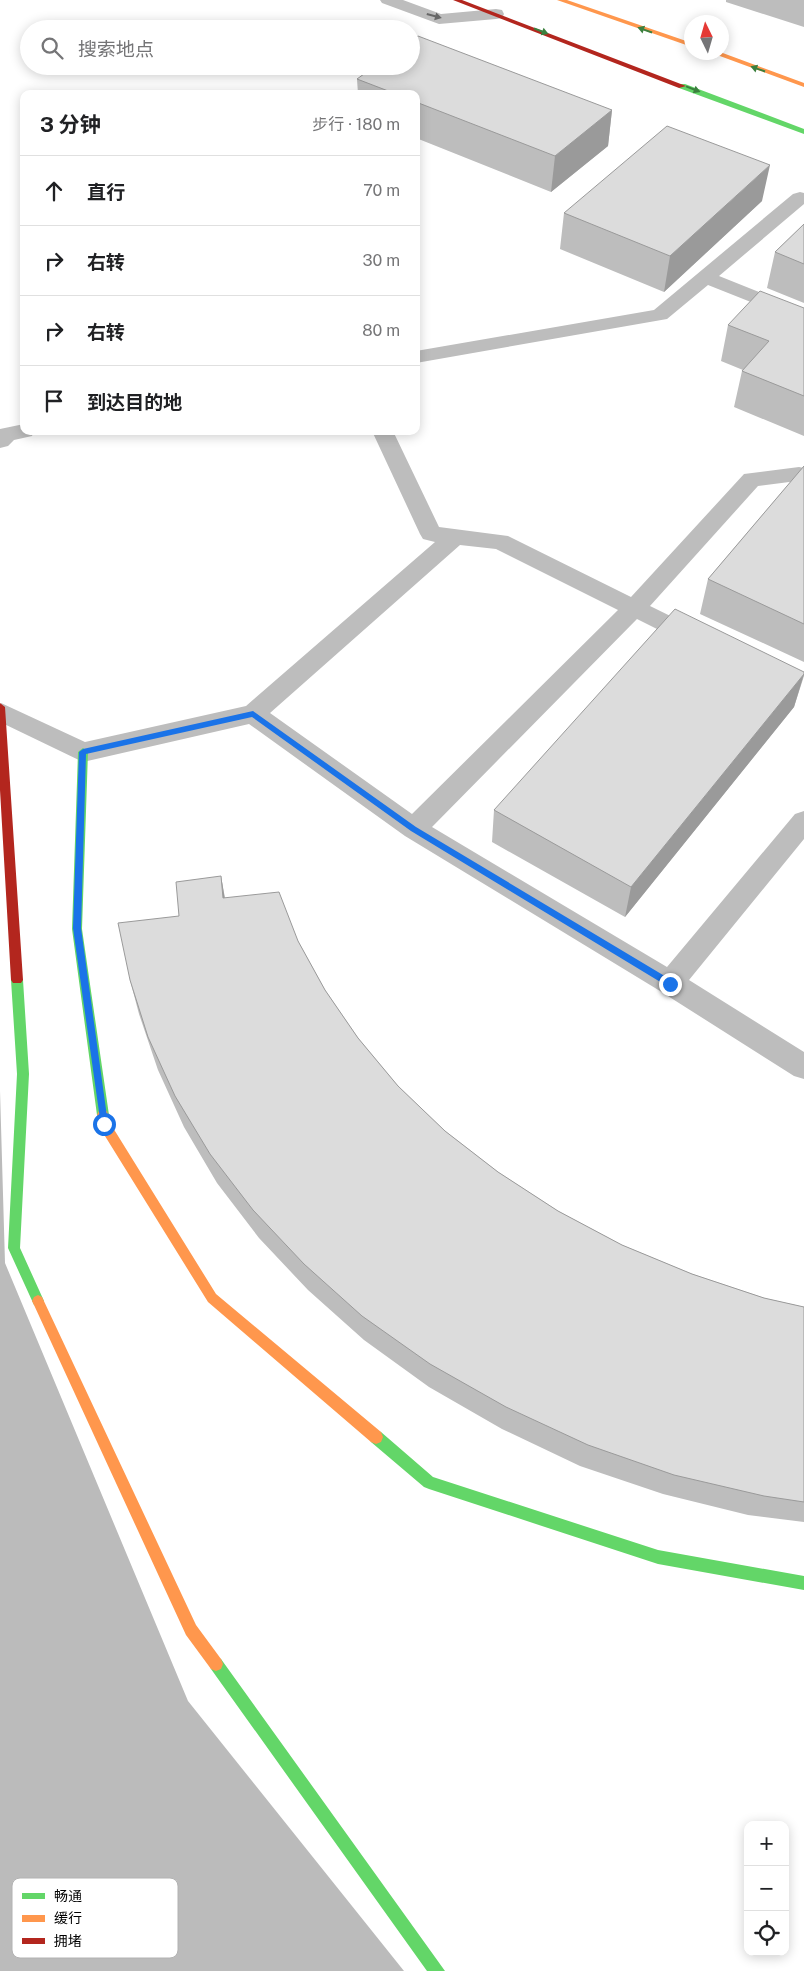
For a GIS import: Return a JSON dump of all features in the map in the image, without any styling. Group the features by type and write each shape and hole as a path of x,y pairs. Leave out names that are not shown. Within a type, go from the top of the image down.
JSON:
{"main road":[{"path":"456,0 804,132"},
{"path":"560,0 684,43"},
{"path":"729,58 804,84"},
{"path":"0,710 22,1074 14,1248 191,1630 437,1971"},
{"path":"83,752 77,928 104,1124 212,1298 429,1482 658,1557 804,1583"}],"street":[{"path":"388,0 439,19 496,14"},
{"path":"420,356 660,315 800,198"},
{"path":"705,277 804,317"},
{"path":"0,441 7,434 20,432"},
{"path":"384,435 431,534 500,542 714,647"},
{"path":"414,829 634,608 752,478 799,474 804,476"},
{"path":"0,710 83,752 253,714 455,537"},
{"path":"253,714 414,829 804,1067"},
{"path":"670,984 804,821"}],"shaded area":[{"path":"0,1091 5,1263 188,1701 404,1971 0,1971"}],"building":[{"path":"420,37 612,110 555,156 420,104 420,90 386,90 357,79 363,75 420,75"},
{"path":"667,126 770,165 670,256 564,213"},
{"path":"804,224 804,264 775,252"},
{"path":"760,291 804,308 804,396 742,371 769,341 728,325"},
{"path":"804,466 804,624 708,579"},
{"path":"675,609 804,672 804,674 631,887 494,810"},
{"path":"221,876 223,898 279,892 298,941 325,990 358,1038 398,1086 445,1131 498,1172 558,1211 622,1245 692,1274 764,1298 804,1307 804,1502 764,1496 674,1475 588,1445 506,1407 430,1364 362,1316 304,1264 253,1210 210,1154 175,1096 148,1037 130,980 118,923 179,916 176,882"}],"traffic: fast":[{"path":"682,86 804,132"},
{"path":"83,752 77,929 103,1115"},
{"path":"17,980 23,1074 14,1248 38,1301"},
{"path":"376,1437 429,1482 658,1557 804,1583"},
{"path":"216,1664 437,1971"}],"traffic: slow":[{"path":"560,0 684,42"},
{"path":"729,58 804,85"},
{"path":"103,1115 104,1124 212,1298 376,1437"},
{"path":"38,1301 191,1630 216,1664"}],"traffic: jam":[{"path":"456,0 682,86"},
{"path":"0,707 17,980"}],"route":[{"path":"104,1124 77,928 83,752 253,714 414,829 670,984"}]}
